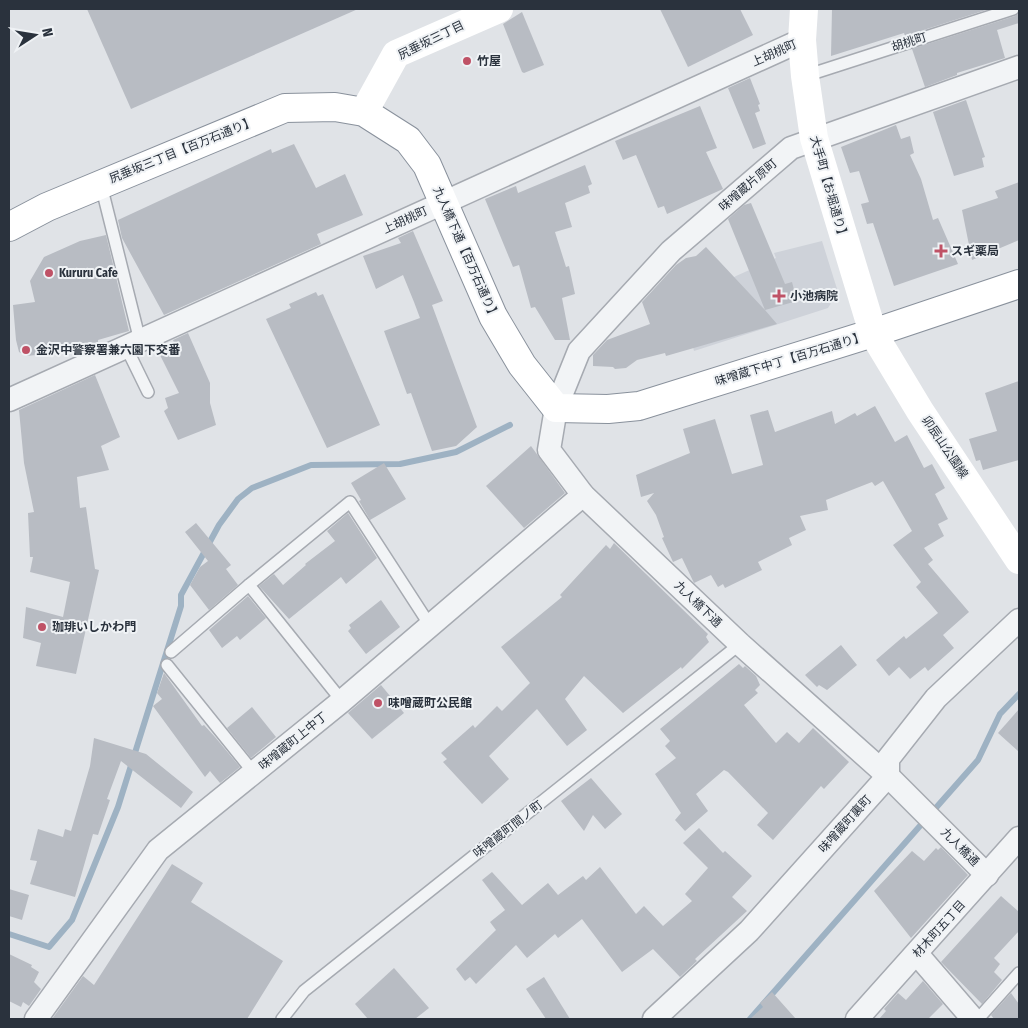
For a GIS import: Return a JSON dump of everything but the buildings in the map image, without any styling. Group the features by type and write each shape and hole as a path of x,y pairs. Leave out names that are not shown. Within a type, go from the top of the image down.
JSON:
{"main road":[{"name":"尻垂坂三丁目","path":"364,112 396,54 498,9"},
{"name":"大手町【お堀通り】","path":"804,9 802,40 814,138 873,333"},
{"name":"尻垂坂三丁目【百万石通り】","path":"9,227 47,207 100,184 285,108 335,107 364,112"},
{"name":"九人橋下通【百万石通り】","path":"364,112 408,140 427,165 493,316 522,366 556,408"},
{"name":"味噌蔵下中丁【百万石通り】","path":"556,408 608,410 639,406 873,333 1019,284"},
{"name":"卯辰山公園線","path":"873,333 920,411 1019,560"}],"street":[{"name":"上胡桃町","path":"9,400 802,40"},
{"name":"味噌蔵片原町","path":"556,408 580,351 672,251 791,148 814,138 1019,67"},
{"name":"九人橋下通","path":"556,408 549,450 583,495 740,644 888,776"},
{"name":"味噌蔵町上中丁","path":"36,1019 158,850 342,701 583,495"},
{"path":"888,776 888,758 936,698 1019,620"},
{"name":"九人橋通","path":"888,776 987,874"},
{"name":"味噌蔵町裏町","path":"654,1019 749,931 888,776"},
{"name":"材木町五丁目","path":"857,1019 1019,838"},
{"path":"917,954 973,1019"}],"lane":[{"name":"胡桃町","path":"805,76 1013,9"},
{"path":"100,184 133,344 148,392"},
{"path":"171,652 350,502 431,626"},
{"path":"249,585 342,701"},
{"name":"味噌蔵町間ノ町","path":"282,1019 304,991 740,644"},
{"path":"167,665 254,773"},
{"path":"978,1019 1019,973"}],"shaded area":[{"name":"小池病院","path":"822,241 838,292 828,308 694,351 683,310 736,276 776,258 774,253"}],"waterway":[{"path":"9,934 49,947 72,920 118,807 181,606 181,595 219,525 238,499 252,488 311,465 400,464 456,452 510,425"},
{"path":"750,1019 978,760 1000,714 1019,694"}],"place":[{"name":"竹屋","path":"467,61"},
{"name":"スギ薬局","path":"941,251"},
{"name":"Kururu Cafe","path":"49,273"},
{"name":"小池病院","path":"779,296"},
{"name":"金沢中警察署兼六園下交番","path":"26,350"},
{"name":"珈琲いしかわ門","path":"42,627"},
{"name":"味噌蔵町公民館","path":"378,703"}]}
